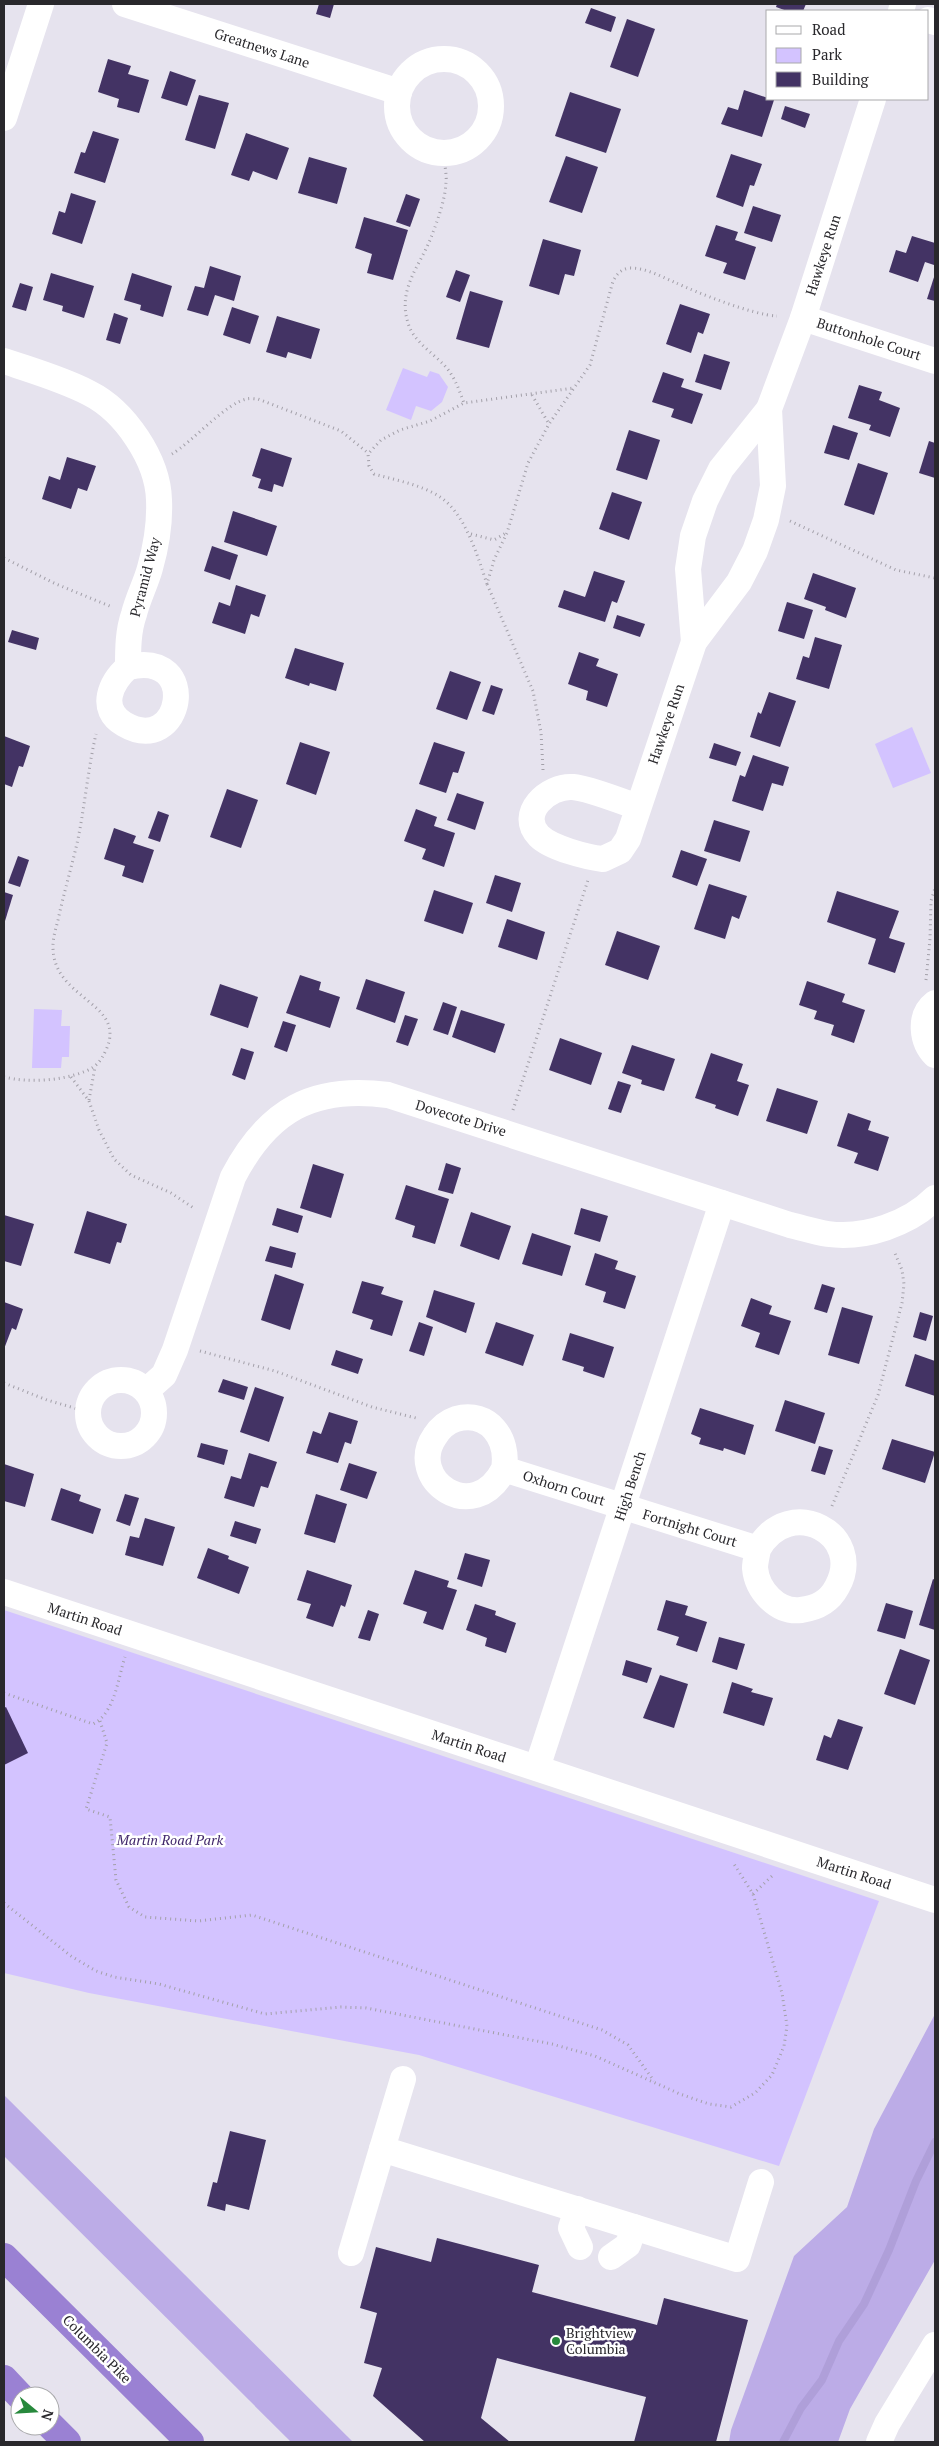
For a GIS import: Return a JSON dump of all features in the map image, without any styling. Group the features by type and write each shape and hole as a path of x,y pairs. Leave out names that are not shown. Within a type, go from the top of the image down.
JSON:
{"highway":[{"path":"4,2242 163,2415"},
{"name":"Columbia Pike","path":"4,2256 190,2442"}],"street":[{"path":"4,118 41,4"},
{"name":"Greatnews Lane","path":"125,4 399,92"},
{"path":"430,60 457,61 472,68 482,78 491,103 488,120 478,138 470,145 456,151 442,153 424,148 410,138 402,128 397,110 399,92 406,78 417,67 430,60"},
{"name":"Hawkeye Run","path":"694,642 688,569 693,536 705,501 721,469 770,409 803,318 873,100"},
{"name":"Buttonhole Court","path":"803,318 935,361"},
{"name":"Pyramid Way","path":"4,361 58,379 91,394 118,416 134,434 152,465 160,499 157,531 150,568 133,616 128,643 128,667"},
{"name":"Hawkeye Run","path":"593,858 603,860 620,851 628,839 694,642 739,582 756,551 766,520 773,486 770,409"},
{"path":"142,663 151,664 166,672 176,689 177,700 172,715 164,724 146,731 134,730 120,721 113,712 110,702 110,690 116,678 128,667 142,663"},
{"path":"593,858 551,844 540,837 533,829 532,818 543,796 552,790 573,787 638,807"},
{"path":"934,1004 925,1020 922,1035 927,1047 935,1055"},
{"name":"Dovecote Drive","path":"146,1391 164,1375 175,1350 233,1177 247,1151 262,1132 278,1118 298,1106 320,1097 363,1092 388,1095 790,1225 829,1234 856,1233 884,1228 909,1218 935,1198"},
{"name":"High Bench","path":"537,1768 722,1203"},
{"path":"114,1380 123,1380 136,1383 146,1391 152,1402 154,1414 151,1426 145,1436 136,1443 125,1446 110,1444 98,1437 90,1425 88,1412 92,1396 100,1387 114,1380"},
{"name":"Oxhorn Court","path":"470,1418 482,1421 496,1430 504,1443 506,1457 504,1469 498,1482 488,1490 475,1496 456,1495 441,1487 431,1474 428,1460 430,1443 441,1427 455,1419 470,1418"},
{"name":"Oxhorn Court","path":"504,1469 623,1507"},
{"name":"Fortnight Court","path":"623,1507 758,1549"},
{"path":"804,1522 825,1529 837,1541 844,1565 841,1580 834,1594 813,1608 797,1610 782,1607 770,1599 757,1579 755,1566 758,1549 774,1530 784,1524 804,1522"},
{"name":"Martin Road","path":"4,1592 935,1900"},
{"path":"351,2252 403,2079"},
{"path":"382,2149 737,2258 761,2182"},
{"path":"577,2209 572,2228 580,2247"},
{"path":"611,2257 628,2245 634,2227"},
{"path":"878,2442 886,2424 935,2345"}],"path":[{"path":"442,153 446,182 442,199 432,236 406,290 405,309 408,326 424,347 446,367 457,383 464,403"},
{"path":"487,584 494,560 507,533 528,463 549,424 590,365 613,281 618,272 628,268 650,271 705,294 771,316 803,318"},
{"path":"368,454 381,440 394,433 430,420 464,403 575,388"},
{"path":"532,395 549,424"},
{"path":"152,465 183,447 234,404 247,399 258,399 341,431 368,454 369,466 374,474 438,495 470,534 487,584 534,691 541,732 543,770 552,790"},
{"path":"766,520 791,521 896,570 935,578"},
{"path":"470,534 494,540 507,533"},
{"path":"4,558 56,584 133,616"},
{"path":"89,1101 95,1067 110,1041 111,1028 104,1016 60,976 54,963 52,944 78,838 90,761 97,731 113,712"},
{"path":"506,1132 588,880 593,858"},
{"path":"934,1004 925,977 930,939 931,901 935,888"},
{"path":"4,1077 16,1080 71,1077 95,1067"},
{"path":"71,1077 89,1101 99,1130 114,1159 132,1174 171,1193 218,1221"},
{"path":"825,1529 831,1508 878,1395 902,1303 904,1284 902,1270 884,1228"},
{"path":"175,1350 200,1351 275,1371 372,1407 441,1427"},
{"path":"4,1383 47,1400 88,1412"},
{"path":"4,1693 93,1724 100,1721 109,1710 132,1634"},
{"path":"100,1721 107,1743 86,1809 110,1817 116,1880 129,1907 145,1916 198,1921 252,1915 602,2030 628,2045 655,2082"},
{"path":"4,1903 71,1956 96,1971 159,1984 265,2014 332,2007 366,2008 552,2044 595,2056 680,2094 709,2104 731,2107 756,2093 772,2075 780,2061 787,2026 785,2007 753,1894 734,1864"},
{"path":"753,1894 772,1876"}],"green space":[{"path":"403,368 427,377 430,371 439,374 448,387 442,402 431,411 416,406 411,420 386,410"},
{"path":"912,727 931,773 893,788 875,744"},
{"path":"34,1009 62,1010 61,1026 70,1026 69,1057 62,1057 61,1068 32,1068"},
{"name":"Martin Road Park","path":"4,1610 879,1901 779,2166 419,2055 89,1993 4,1973"}],"shaded area":[{"path":"935,2014 935,2260 850,2409 838,2442 729,2442 731,2430 794,2256 847,2207 874,2129"},
{"path":"4,2095 353,2442 291,2442 4,2156"}],"building":[{"path":"319,4 334,4 330,18 316,14"},
{"path":"777,4 806,4 803,10 784,10 776,7"},
{"path":"591,8 616,17 611,32 585,23"},
{"path":"627,19 655,29 638,77 610,67"},
{"path":"108,59 131,66 128,74 149,80 139,113 117,107 119,99 98,92"},
{"path":"170,71 196,80 187,106 161,98"},
{"path":"744,90 766,97 766,100 774,100 762,137 721,124 728,107 738,110"},
{"path":"570,92 621,109 606,153 555,136"},
{"path":"199,95 229,103 215,149 185,140"},
{"path":"785,106 810,114 805,128 781,119"},
{"path":"93,131 119,139 105,183 74,173 81,152 85,153"},
{"path":"246,133 289,148 277,180 253,171 249,181 231,175"},
{"path":"731,154 762,164 754,186 750,185 743,207 716,197"},
{"path":"566,156 598,167 582,213 549,202"},
{"path":"309,157 347,168 337,204 298,193"},
{"path":"71,193 96,201 82,244 52,234 59,211 65,213"},
{"path":"406,194 420,199 410,227 396,222"},
{"path":"753,206 781,215 772,242 744,233"},
{"path":"364,217 408,230 393,280 367,273 372,254 355,248"},
{"path":"716,225 738,232 735,240 756,247 745,280 723,273 727,263 705,256"},
{"path":"912,236 935,243 934,265 925,262 918,282 889,272 896,250 906,253"},
{"path":"543,239 581,250 574,276 565,274 559,295 529,286"},
{"path":"210,266 241,276 234,301 215,295 208,316 187,310 195,286 204,288"},
{"path":"456,270 470,275 460,302 446,297"},
{"path":"51,273 94,286 84,318 62,311 63,306 43,300"},
{"path":"132,273 172,286 163,317 140,310 141,305 124,300"},
{"path":"935,274 935,301 927,299"},
{"path":"20,283 33,287 26,311 12,307"},
{"path":"470,291 503,301 489,348 456,339"},
{"path":"680,304 710,314 703,334 698,332 691,353 666,344"},
{"path":"232,307 259,316 250,344 223,335"},
{"path":"114,313 128,318 120,344 106,340"},
{"path":"277,316 320,329 311,359 288,352 286,358 266,352"},
{"path":"704,354 730,362 721,390 695,382"},
{"path":"663,372 684,379 681,387 703,394 692,424 671,417 674,409 652,402"},
{"path":"859,385 882,392 879,400 900,408 890,437 869,430 871,425 848,418"},
{"path":"833,425 858,433 849,460 824,453"},
{"path":"629,430 660,440 647,480 616,470"},
{"path":"929,441 935,443 935,478 919,473"},
{"path":"261,448 292,458 283,487 274,484 272,492 258,488 261,479 252,476"},
{"path":"67,457 96,466 87,491 78,488 71,509 42,499 49,476 60,480"},
{"path":"858,463 888,473 874,515 844,505"},
{"path":"612,492 642,502 629,540 599,529"},
{"path":"233,511 277,526 267,556 224,542"},
{"path":"212,546 238,555 230,580 204,571"},
{"path":"594,571 625,581 617,603 612,601 605,622 558,607 564,590 585,597"},
{"path":"813,573 856,588 846,618 825,610 826,607 804,599"},
{"path":"236,585 266,595 259,617 251,614 245,634 212,623 219,602 230,606"},
{"path":"787,602 813,610 804,639 778,631"},
{"path":"617,615 645,624 640,637 613,628"},
{"path":"12,630 39,638 36,650 8,642"},
{"path":"815,637 842,645 829,689 796,679 803,656 809,658"},
{"path":"295,648 344,663 336,691 310,683 309,686 285,678"},
{"path":"579,652 599,659 596,666 618,674 607,707 586,700 588,691 568,684"},
{"path":"450,671 481,682 467,720 436,709"},
{"path":"491,685 503,689 494,715 482,711"},
{"path":"769,692 796,701 780,747 750,737 758,712 761,714"},
{"path":"4,736 30,746 23,767 19,766 12,787 4,784"},
{"path":"300,742 330,752 316,795 286,784"},
{"path":"434,742 465,752 458,773 453,772 446,793 419,784"},
{"path":"714,743 741,752 736,766 709,758"},
{"path":"753,755 789,767 783,786 772,783 763,811 732,801 740,775 745,777"},
{"path":"227,789 258,800 241,848 210,837"},
{"path":"457,793 484,802 475,830 447,820"},
{"path":"416,809 437,817 434,826 455,833 444,867 422,859 426,849 404,841"},
{"path":"158,811 169,815 160,842 148,838"},
{"path":"714,820 750,831 740,862 704,851"},
{"path":"114,828 136,836 133,843 154,850 143,883 122,876 125,866 104,859"},
{"path":"681,850 707,859 697,886 672,877"},
{"path":"18,856 29,860 20,887 8,883"},
{"path":"495,875 521,883 512,912 486,903"},
{"path":"709,884 747,896 739,919 732,916 725,939 694,929"},
{"path":"434,890 473,903 463,934 424,921"},
{"path":"837,891 899,911 889,938 905,943 895,973 868,964 876,939 827,922"},
{"path":"4,892 13,895 5,921 4,920"},
{"path":"507,919 545,932 537,960 498,947"},
{"path":"617,931 660,946 648,980 605,965"},
{"path":"300,975 321,982 319,990 340,997 330,1028 286,1013"},
{"path":"366,979 405,992 395,1023 356,1009"},
{"path":"807,981 845,994 842,1002 865,1010 854,1043 831,1035 834,1025 814,1019 817,1011 799,1005"},
{"path":"220,984 258,997 248,1028 210,1015"},
{"path":"443,1002 457,1007 448,1035 433,1030"},
{"path":"461,1010 505,1024 495,1053 452,1037"},
{"path":"405,1015 418,1019 408,1046 396,1042"},
{"path":"283,1021 296,1025 287,1052 274,1047"},
{"path":"560,1038 602,1053 591,1085 549,1070"},
{"path":"632,1045 675,1059 664,1091 641,1084 642,1080 622,1073"},
{"path":"241,1048 254,1052 245,1080 232,1075"},
{"path":"711,1053 743,1064 737,1081 749,1085 738,1116 715,1108 716,1105 695,1098"},
{"path":"618,1081 631,1085 621,1113 608,1109"},
{"path":"777,1088 818,1101 807,1134 766,1121"},
{"path":"848,1113 871,1121 868,1130 889,1137 878,1171 854,1163 858,1153 837,1146"},
{"path":"446,1163 461,1168 453,1194 438,1190"},
{"path":"313,1164 344,1174 331,1218 300,1208"},
{"path":"406,1185 449,1199 435,1244 412,1237 415,1226 395,1219"},
{"path":"277,1208 303,1216 298,1233 272,1225"},
{"path":"581,1208 608,1216 600,1242 574,1234"},
{"path":"87,1211 127,1224 121,1243 117,1242 110,1264 74,1253"},
{"path":"471,1212 511,1226 499,1260 460,1246"},
{"path":"4,1215 34,1224 21,1266 4,1261"},
{"path":"532,1233 571,1246 562,1276 522,1264"},
{"path":"270,1246 296,1253 292,1268 265,1261"},
{"path":"595,1253 618,1261 615,1269 636,1276 625,1309 603,1302 606,1292 585,1285"},
{"path":"275,1274 304,1284 290,1330 261,1320"},
{"path":"362,1281 384,1287 381,1294 403,1301 392,1336 370,1329 373,1320 352,1313"},
{"path":"822,1284 835,1288 827,1313 814,1309"},
{"path":"434,1290 475,1303 466,1333 426,1317"},
{"path":"751,1298 772,1306 769,1314 791,1321 779,1355 755,1347 760,1333 741,1326"},
{"path":"4,1302 23,1309 16,1330 12,1328 4,1349"},
{"path":"842,1307 873,1316 859,1364 828,1355"},
{"path":"920,1312 933,1316 926,1341 913,1337"},
{"path":"419,1322 433,1327 424,1356 409,1351"},
{"path":"496,1322 534,1335 523,1366 485,1353"},
{"path":"570,1333 614,1347 604,1378 583,1371 584,1367 562,1360"},
{"path":"336,1350 363,1359 358,1374 331,1365"},
{"path":"915,1354 935,1361 935,1396 905,1386"},
{"path":"223,1379 248,1387 244,1400 218,1392"},
{"path":"255,1387 284,1397 269,1442 240,1432"},
{"path":"785,1400 825,1413 815,1444 775,1431"},
{"path":"700,1408 754,1425 745,1455 724,1448 723,1451 699,1444 701,1438 691,1434"},
{"path":"329,1412 358,1421 351,1444 345,1442 338,1463 306,1453 313,1431 321,1434"},
{"path":"892,1439 935,1452 925,1483 882,1469"},
{"path":"201,1443 228,1450 224,1465 197,1457"},
{"path":"819,1446 833,1450 825,1475 811,1471"},
{"path":"249,1453 277,1462 268,1488 261,1486 254,1507 224,1498 231,1476 241,1479"},
{"path":"349,1463 377,1472 367,1499 340,1490"},
{"path":"4,1464 34,1474 25,1507 4,1501"},
{"path":"61,1488 81,1495 79,1501 101,1509 93,1534 51,1520"},
{"path":"125,1494 139,1498 130,1526 116,1521"},
{"path":"316,1494 347,1504 335,1543 304,1534"},
{"path":"145,1518 175,1527 163,1566 125,1555 130,1536 139,1538"},
{"path":"235,1521 261,1529 256,1544 230,1536"},
{"path":"208,1548 229,1556 228,1559 249,1567 239,1594 197,1578"},
{"path":"465,1553 490,1560 482,1587 457,1579"},
{"path":"307,1570 352,1585 345,1607 341,1605 333,1627 306,1618 311,1604 297,1600"},
{"path":"415,1570 449,1581 447,1587 457,1590 443,1630 423,1623 427,1612 403,1604"},
{"path":"933,1579 935,1580 935,1630 919,1625"},
{"path":"666,1600 688,1606 685,1615 707,1622 697,1652 676,1645 679,1637 657,1630"},
{"path":"886,1603 913,1611 905,1639 877,1631"},
{"path":"475,1604 496,1611 495,1615 516,1623 506,1653 485,1646 487,1638 466,1630"},
{"path":"368,1610 379,1614 370,1641 358,1638"},
{"path":"719,1637 745,1644 737,1670 712,1662"},
{"path":"900,1649 930,1660 915,1705 884,1694"},
{"path":"626,1660 652,1668 647,1683 622,1675"},
{"path":"660,1675 688,1684 674,1728 643,1718"},
{"path":"732,1682 753,1689 751,1692 773,1698 764,1726 723,1713"},
{"path":"6,1707 28,1753 4,1765 4,1708"},
{"path":"838,1719 863,1727 848,1770 816,1760 824,1735 831,1738"},
{"path":"230,2131 266,2140 249,2210 226,2204 225,2211 207,2206 213,2182 217,2183"},
{"name":"Brightview Columbia","path":"437,2238 539,2265 532,2292 657,2325 664,2298 748,2320 716,2442 634,2442 646,2397 497,2358 481,2418 510,2442 425,2442 373,2396 382,2368 364,2363 377,2313 360,2308 376,2247 431,2262"}],"waterway":[{"path":"783,2442 801,2408 822,2380 839,2341 864,2304 889,2250 916,2181 935,2142"}],"place":[{"name":"Brightview Columbia","path":"556,2341"}]}
